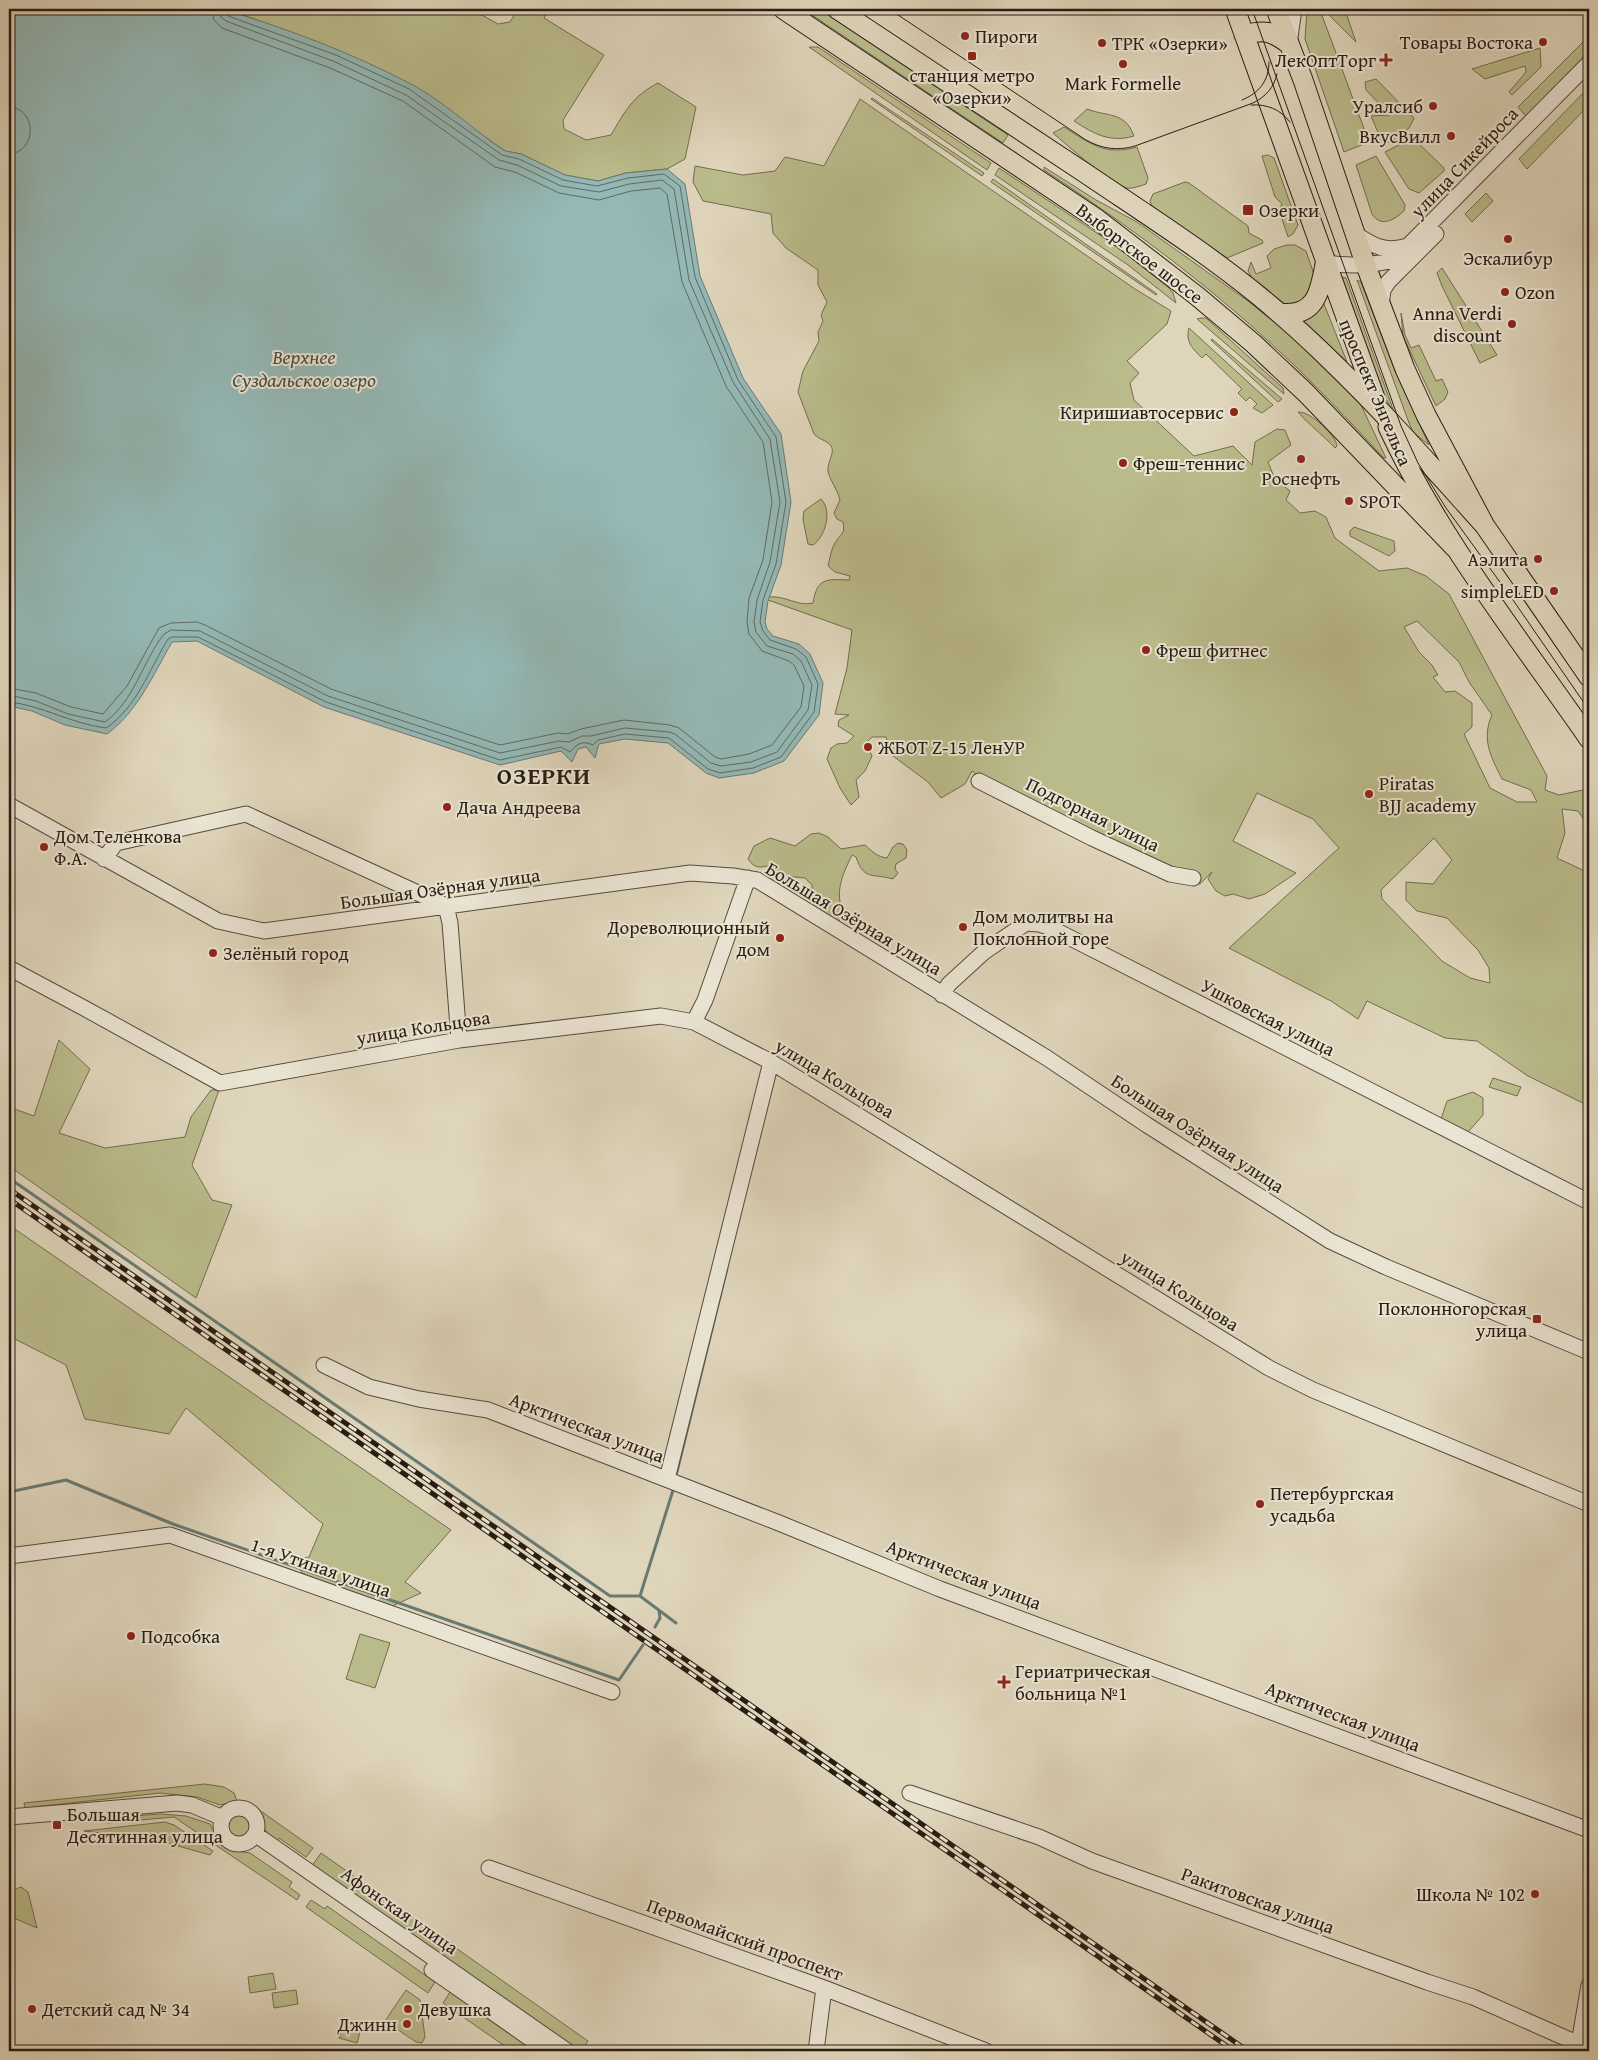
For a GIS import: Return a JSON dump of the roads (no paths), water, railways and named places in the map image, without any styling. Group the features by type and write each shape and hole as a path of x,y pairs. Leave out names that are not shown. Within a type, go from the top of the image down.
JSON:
{"main road":[{"name":"Выборгское шоссе","path":"783,9 1030,174 1151,259 1254,344 1326,413 1455,548"},
{"name":"Выборгское шоссе","path":"837,9 1222,267 1279,313 1325,354 1380,409 1485,526"},
{"name":"проспект Энгельса","path":"1235,9 1367,380 1413,478 1455,548 1589,738"},
{"name":"проспект Энгельса","path":"1276,9 1303,80 1354,234 1405,369 1426,415 1485,526 1589,677"},
{"path":"1244,35 1267,31 1289,44"},
{"path":"1030,174 1027,161 1030,155 1035,150 1048,149"},
{"path":"1279,313 1296,314 1312,304 1322,285 1325,263"}],"street":[{"path":"1289,44 1294,9"},
{"name":"улица Сикейроса","path":"1354,234 1370,244 1381,248 1396,250 1408,246 1422,234 1589,63"},
{"name":"улица Сикейроса","path":"1381,305 1383,290 1388,282 1589,78"},
{"name":"улица Сикейроса","path":"1325,263 1366,266 1385,264 1414,255"},
{"name":"Подгорная улица","path":"979,781 1092,838 1170,874 1193,878"},
{"name":"Большая Озёрная улица","path":"9,805 218,921 264,932 690,873 748,878 763,884 1047,1058 1146,1125 1330,1241 1386,1267 1589,1352"},
{"path":"104,859 116,843 246,814 446,906 450,923 459,1040"},
{"path":"694,1022 705,1000 748,878"},
{"name":"Ушковская улица","path":"942,995 949,984 984,952 1026,923 1039,924 1051,928 1589,1202"},
{"name":"улица Кольцова","path":"9,968 220,1083 459,1040 632,1018 661,1016 694,1022 771,1062 1269,1368 1313,1390 1589,1504"},
{"path":"667,1480 771,1062"},
{"name":"Арктическая улица","path":"324,1365 369,1387 419,1399 488,1410 779,1522 940,1589 1589,1830"},
{"name":"1-я Утиная улица","path":"9,1556 170,1535 612,1692"},
{"name":"Ракитовская улица","path":"910,1793 1039,1837 1092,1861 1473,1997 1584,2048"},
{"path":"9,1817 178,1803 192,1805 223,1818 233,1810 245,1810 254,1817 256,1822 252,1838"},
{"name":"Афонская улица","path":"223,1818 221,1829 227,1840 237,1844 252,1838"},
{"name":"Афонская улица","path":"252,1838 548,2051"},
{"name":"Афонская улица","path":"252,1838 567,2051"},
{"name":"Первомайский проспект","path":"489,1868 824,1988 986,2051"},
{"path":"1584,2048 1589,1985"},
{"path":"816,2051 824,1988"}],"water":[{"name":"Верхнее Суздальское озеро","path":"9,9 222,9 318,42 389,73 436,99 505,151 521,154 565,175 598,181 626,173 667,169 685,184 700,276 743,378 781,434 791,502 781,565 768,601 765,622 767,629 773,636 799,644 810,654 823,683 819,715 784,761 754,773 719,778 706,773 668,743 625,739 599,744 595,758 586,747 578,749 572,762 561,751 500,765 324,707 197,641 172,642 151,680 128,715 107,734 65,725 32,711 9,706 9,157 12,128 9,120"}],"waterway":[{"path":"9,1178 610,1596 640,1596 676,1623"},
{"path":"676,1476 727,1268"},
{"path":"9,1492 66,1480 173,1524 619,1680 643,1645"},
{"path":"640,1596 674,1487"},
{"path":"655,1627 660,1618 659,1611"}],"tram line":[{"path":"889,9 1086,140 1110,148 1135,146 1253,103 1268,92 1274,84 1277,74"},
{"path":"1252,9 1401,426 1418,463 1446,508 1513,600 1589,710"},
{"path":"1242,100 1262,86 1269,69 1269,62"},
{"path":"1251,105 1273,108 1290,122"}],"railway":[{"path":"9,1189 1248,2051"},
{"path":"9,1199 1234,2051"}],"place":[{"name":"Пироги","path":"965,36"},
{"name":"Товары Востока","path":"1543,42"},
{"name":"ТРК «Озерки»","path":"1102,43"},
{"name":"станция метро «Озерки»","path":"972,56"},
{"name":"ЛекОптТорг","path":"1386,60"},
{"name":"Mark Formelle","path":"1123,64"},
{"name":"Уралсиб","path":"1433,106"},
{"name":"ВкусВилл","path":"1451,136"},
{"name":"Озерки","path":"1248,210"},
{"name":"Эскалибур","path":"1508,239"},
{"name":"Ozon","path":"1505,292"},
{"name":"Anna Verdi discount","path":"1512,324"},
{"name":"Киришиавтосервис","path":"1234,412"},
{"name":"Роснефть","path":"1301,459"},
{"name":"Фреш-теннис","path":"1123,463"},
{"name":"SPOT","path":"1349,501"},
{"name":"Аэлита","path":"1538,559"},
{"name":"simpleLED","path":"1554,591"},
{"name":"Фреш фитнес","path":"1146,650"},
{"name":"ЖБОТ Z-15 ЛенУР","path":"868,747"},
{"name":"Piratas BJJ academy","path":"1369,794"},
{"name":"Дача Андреева","path":"447,807"},
{"name":"Дом Теленкова Ф.А.","path":"44,847"},
{"name":"Дом молитвы на Поклонной горе","path":"963,927"},
{"name":"Дореволюционный дом","path":"780,938"},
{"name":"Зелёный город","path":"213,953"},
{"name":"Поклонногорская улица","path":"1537,1319"},
{"name":"Петербургская усадьба","path":"1260,1504"},
{"name":"Подсобка","path":"131,1636"},
{"name":"Гериатрическая больница №1","path":"1004,1682"},
{"name":"Большая Десятинная улица","path":"57,1825"},
{"name":"Школа № 102","path":"1535,1894"},
{"name":"Детский сад № 34","path":"32,2009"},
{"name":"Девушка","path":"408,2009"},
{"name":"Джинн","path":"407,2024"}],"district":[{"name":"ОЗЕРКИ","path":"544,776"}]}
